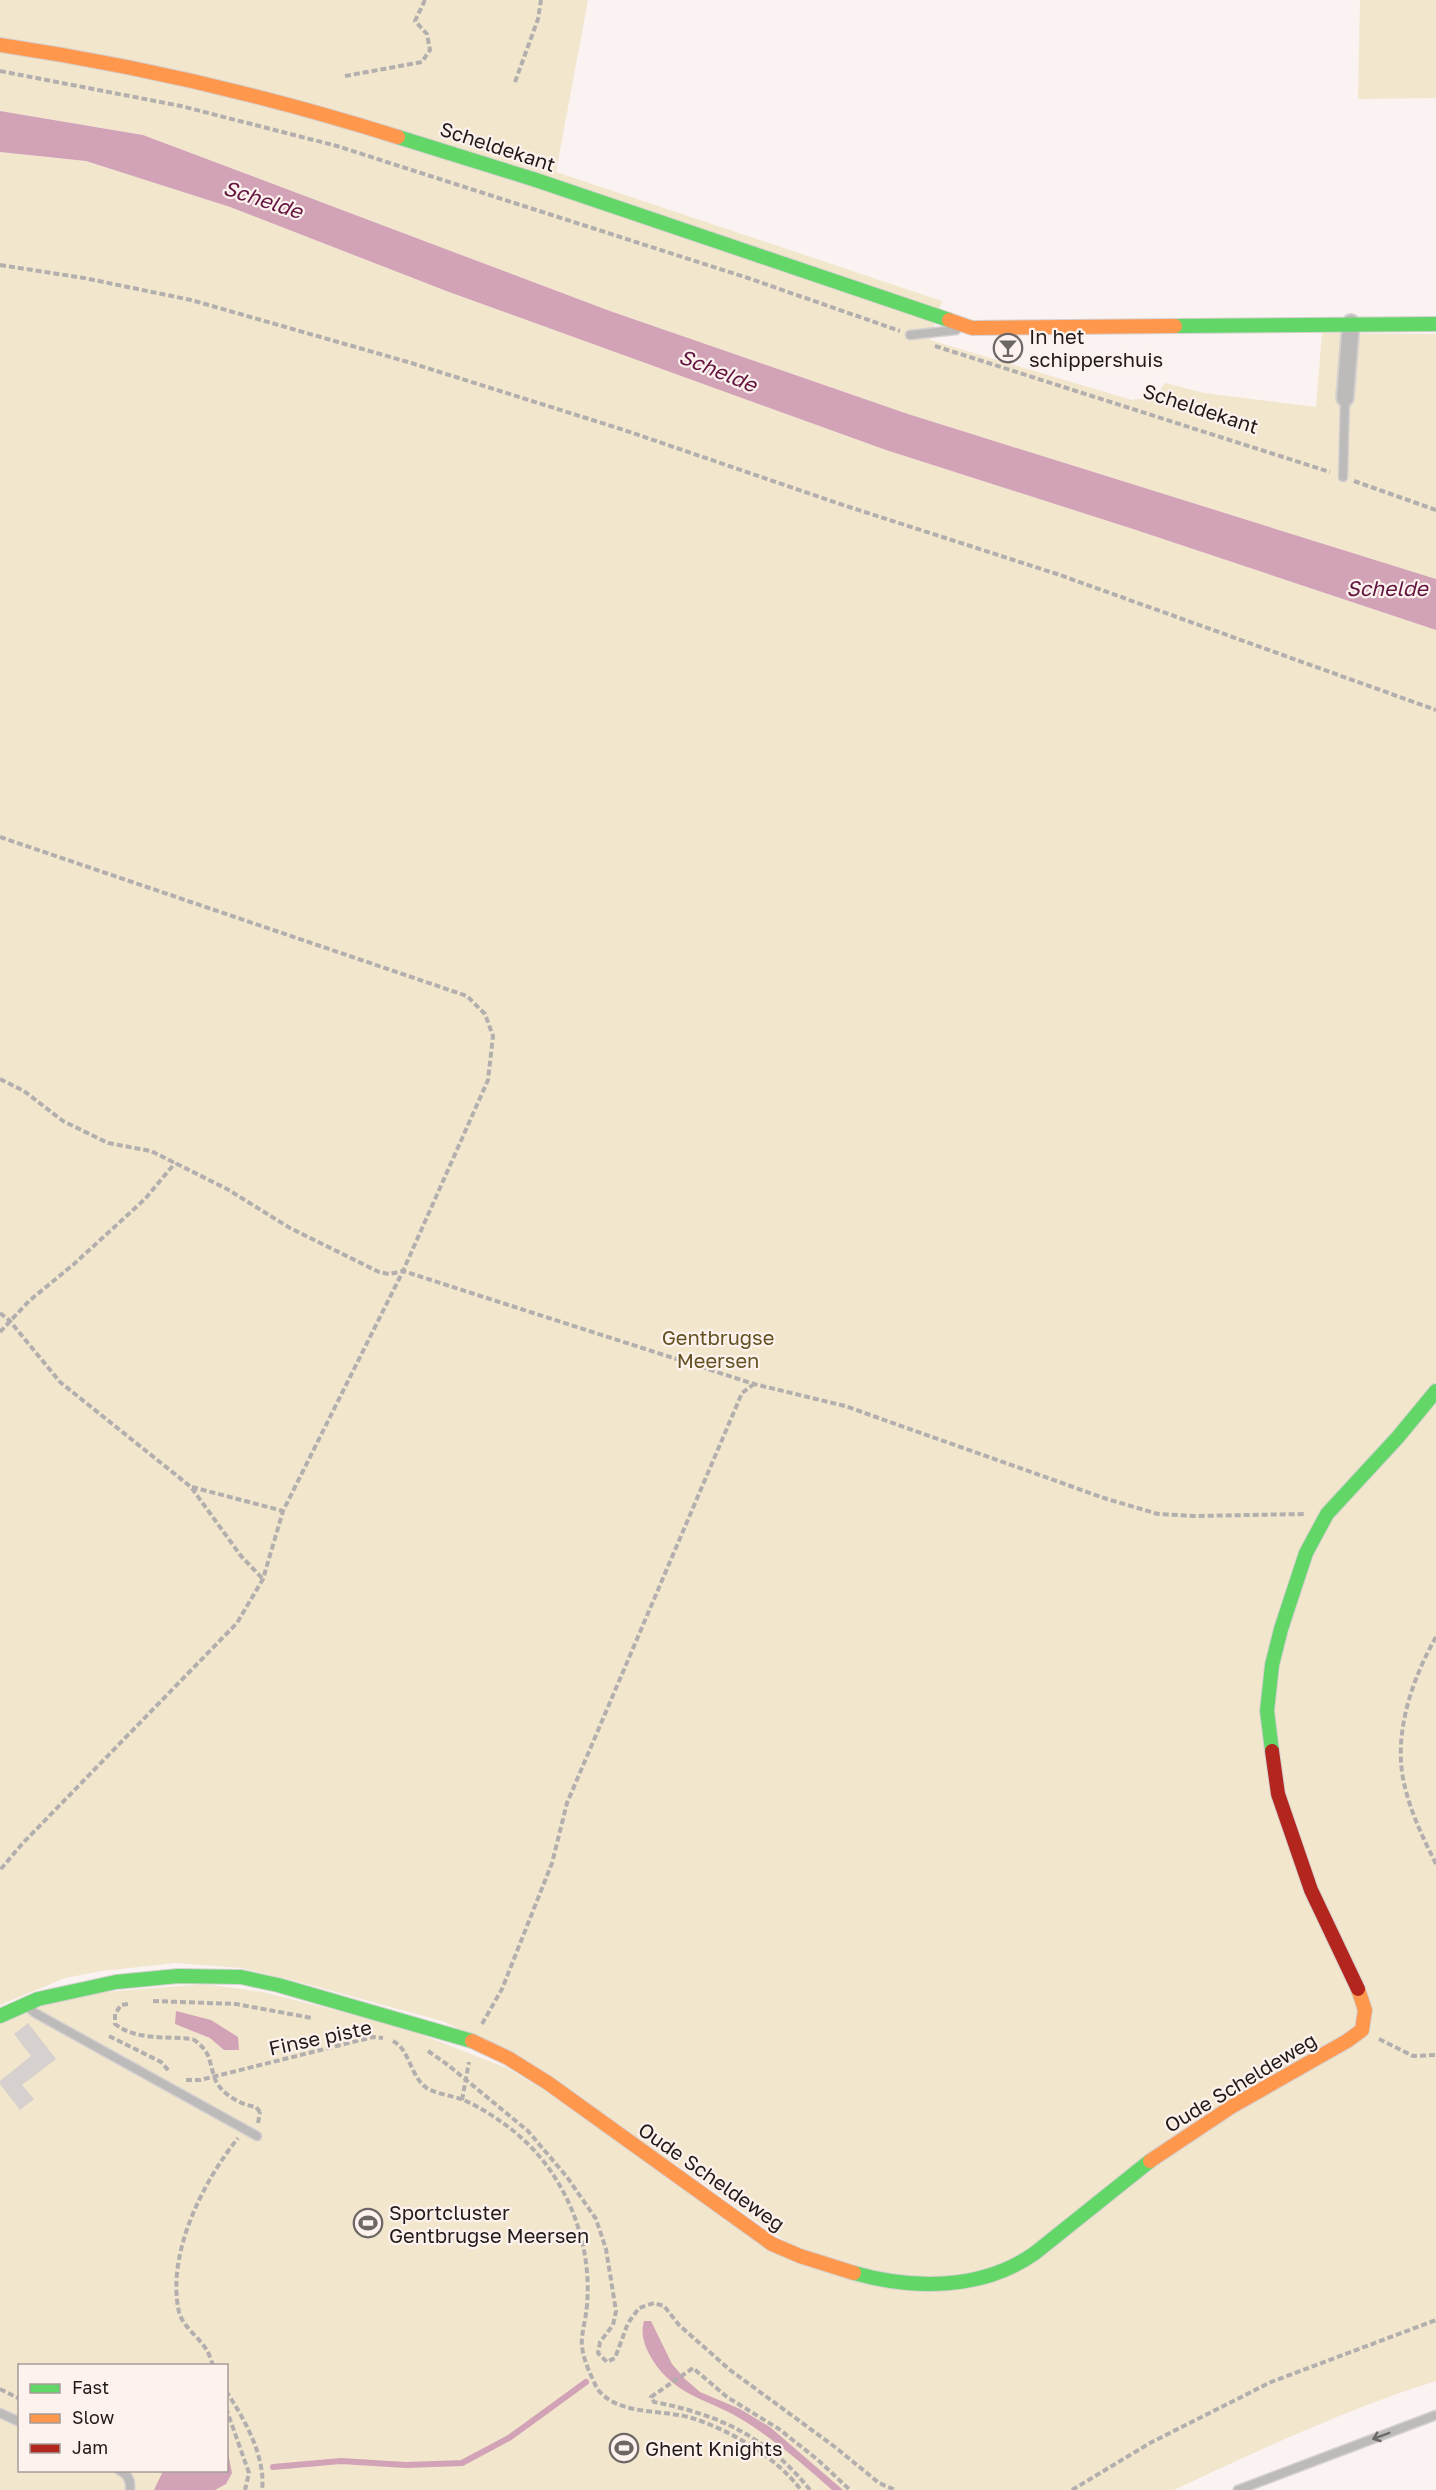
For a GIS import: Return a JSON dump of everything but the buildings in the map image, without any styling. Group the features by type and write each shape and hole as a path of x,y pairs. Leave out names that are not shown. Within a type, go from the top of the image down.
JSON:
{"street":[{"name":"Scheldekant","path":"0,45 173,78 320,112 536,180 972,328 1436,324"},
{"path":"1345,398 1351,323"},
{"path":"1362,2030 1365,2010 1354,1981 1311,1890 1278,1794 1267,1712 1272,1665 1281,1629 1306,1553 1327,1514 1398,1437 1436,1391"},
{"name":"Oude Scheldeweg","path":"0,2016 38,1999 117,1982 178,1976 240,1977 278,1985 473,2041 548,2083 772,2244 809,2261 841,2270 883,2279 926,2284 986,2279 1018,2265 1041,2250 1163,2152 1220,2113 1347,2041 1362,2030"}],"lane":[{"name":"Scheldekant","path":"910,335 972,328"},
{"path":"1343,477 1345,398"},
{"path":"26,2004 35,2013 257,2136"},
{"path":"0,2413 18,2421"},
{"path":"1238,2490 1436,2415"},
{"path":"123,2472 129,2480 130,2490"}],"path":[{"path":"345,76 422,62 430,50 427,34 415,21 425,0"},
{"path":"514,82 538,19 541,0"},
{"name":"Scheldekant","path":"0,72 181,106 337,146 748,278 910,335 942,350 1343,477 1436,510"},
{"path":"0,265 84,278 191,300 408,362 624,430 840,504 1057,574 1436,710"},
{"path":"0,837 467,996 485,1014 493,1036 488,1080 403,1271 283,1511 263,1579 237,1623 22,1844 0,1870"},
{"path":"0,1079 24,1090 63,1121 108,1143 151,1150 227,1189 290,1228 379,1272 389,1274 403,1271 754,1384 845,1406 1107,1499 1158,1514 1195,1516 1327,1514"},
{"path":"0,1332 9,1320 145,1200 175,1163"},
{"path":"0,1313 9,1320 60,1382 191,1487 241,1556 263,1579"},
{"path":"462,2100 473,2041 502,1989 552,1863 567,1803 742,1393 754,1384"},
{"path":"191,1487 283,1511"},
{"path":"1436,1637 1415,1682 1402,1743 1404,1782 1420,1832 1436,1864"},
{"path":"138,2002 121,2005 116,2014 116,2024 127,2032 147,2037 193,2039 204,2047 209,2056 215,2079 221,2088 245,2105 256,2107 260,2112 258,2123 239,2137 210,2175 188,2228 180,2256 179,2313 187,2328 207,2349 212,2364"},
{"path":"148,2002 236,2004 323,2020"},
{"path":"1362,2030 1413,2056 1436,2055"},
{"path":"377,2031 386,2033"},
{"path":"103,2033 161,2062 171,2073"},
{"name":"Finse piste","path":"180,2079 200,2079 373,2037 388,2038 400,2045 411,2069 420,2082 430,2090 462,2100 501,2121 526,2142 549,2170 571,2207 584,2243 587,2274 586,2306 580,2343 597,2389 610,2401 624,2408 656,2410 692,2418 728,2432 759,2452 793,2479 801,2490"},
{"path":"428,2050 528,2131 567,2177 596,2219 606,2248 616,2311 613,2325 600,2342 598,2353 607,2362 615,2358 628,2323 639,2308 654,2303 664,2306 680,2325 730,2370 879,2482 895,2490"},
{"path":"1072,2490 1150,2443 1271,2382 1436,2320"},
{"path":"810,2490 778,2455 754,2438 722,2421 691,2409 654,2402 651,2397 693,2368 727,2397 779,2429 818,2460 850,2490"},
{"path":"0,2390 18,2398"},
{"path":"228,2395 251,2438 260,2465 262,2490"},
{"path":"228,2414 249,2473 245,2490"}],"green space":[{"path":"0,0 588,0 556,172 942,301 930,340 1132,400 1155,397 1165,383 1204,393 1316,407 1322,333 1436,334 1436,579 908,414 610,311 143,135 0,111"},
{"path":"1360,0 1436,0 1436,98 1358,99"},
{"name":"Gentbrugse Meersen","path":"0,152 86,161 230,207 449,292 886,450 1436,630 1436,2381 1337,2417 1174,2490 0,2490 0,2024 41,2003 92,1993 204,1984 263,1992 402,2027 507,2068 572,2107 769,2248 806,2265 867,2281 852,2264 801,2250 774,2234 696,2178 505,2050 442,2021 241,1968 176,1963 102,1971 65,1978 0,2005"}],"water":[{"name":"Schelde","path":"0,111 143,135 610,311 908,414 1436,579 1436,630 886,450 449,292 230,207 86,161 0,152"},
{"path":"176,2011 211,2020 238,2037 239,2050 224,2050 210,2038 175,2024"},
{"path":"644,2321 651,2321 672,2364 700,2392 740,2409 770,2427 843,2490 832,2490 790,2454 757,2430 733,2414 683,2390 672,2382 661,2372 647,2350 643,2336"},
{"path":"228,2453 232,2473 226,2484 215,2490 154,2490 163,2472 228,2472"}],"waterway":[{"path":"273,2467 341,2461 406,2465 462,2463 509,2438 586,2382"}],"traffic: fast":[{"path":"398,137 536,180 949,320"},
{"path":"1175,326 1436,324"},
{"path":"1272,1751 1267,1711 1272,1665 1281,1629 1306,1553 1327,1514 1398,1437 1436,1391"},
{"path":"0,2016 38,1999 116,1982 178,1976 241,1977 278,1985 472,2041"},
{"path":"854,2273 877,2279 924,2284 971,2280 993,2274 1035,2253 1150,2161"}],"traffic: slow":[{"path":"0,45 101,62 201,83 300,108 398,137"},
{"path":"949,320 972,328 1175,326"},
{"path":"1150,2161 1231,2107 1347,2041 1362,2030 1365,2010 1358,1989"},
{"path":"472,2041 508,2058 548,2083 772,2244 800,2256 854,2273"}],"traffic: jam":[{"path":"1272,1751 1278,1794 1311,1890 1358,1989"}],"place":[{"name":"In het schippershuis","path":"1008,348"},
{"name":"Sportcluster Gentbrugse Meersen","path":"368,2223"},
{"name":"Ghent Knights","path":"624,2448"}]}
